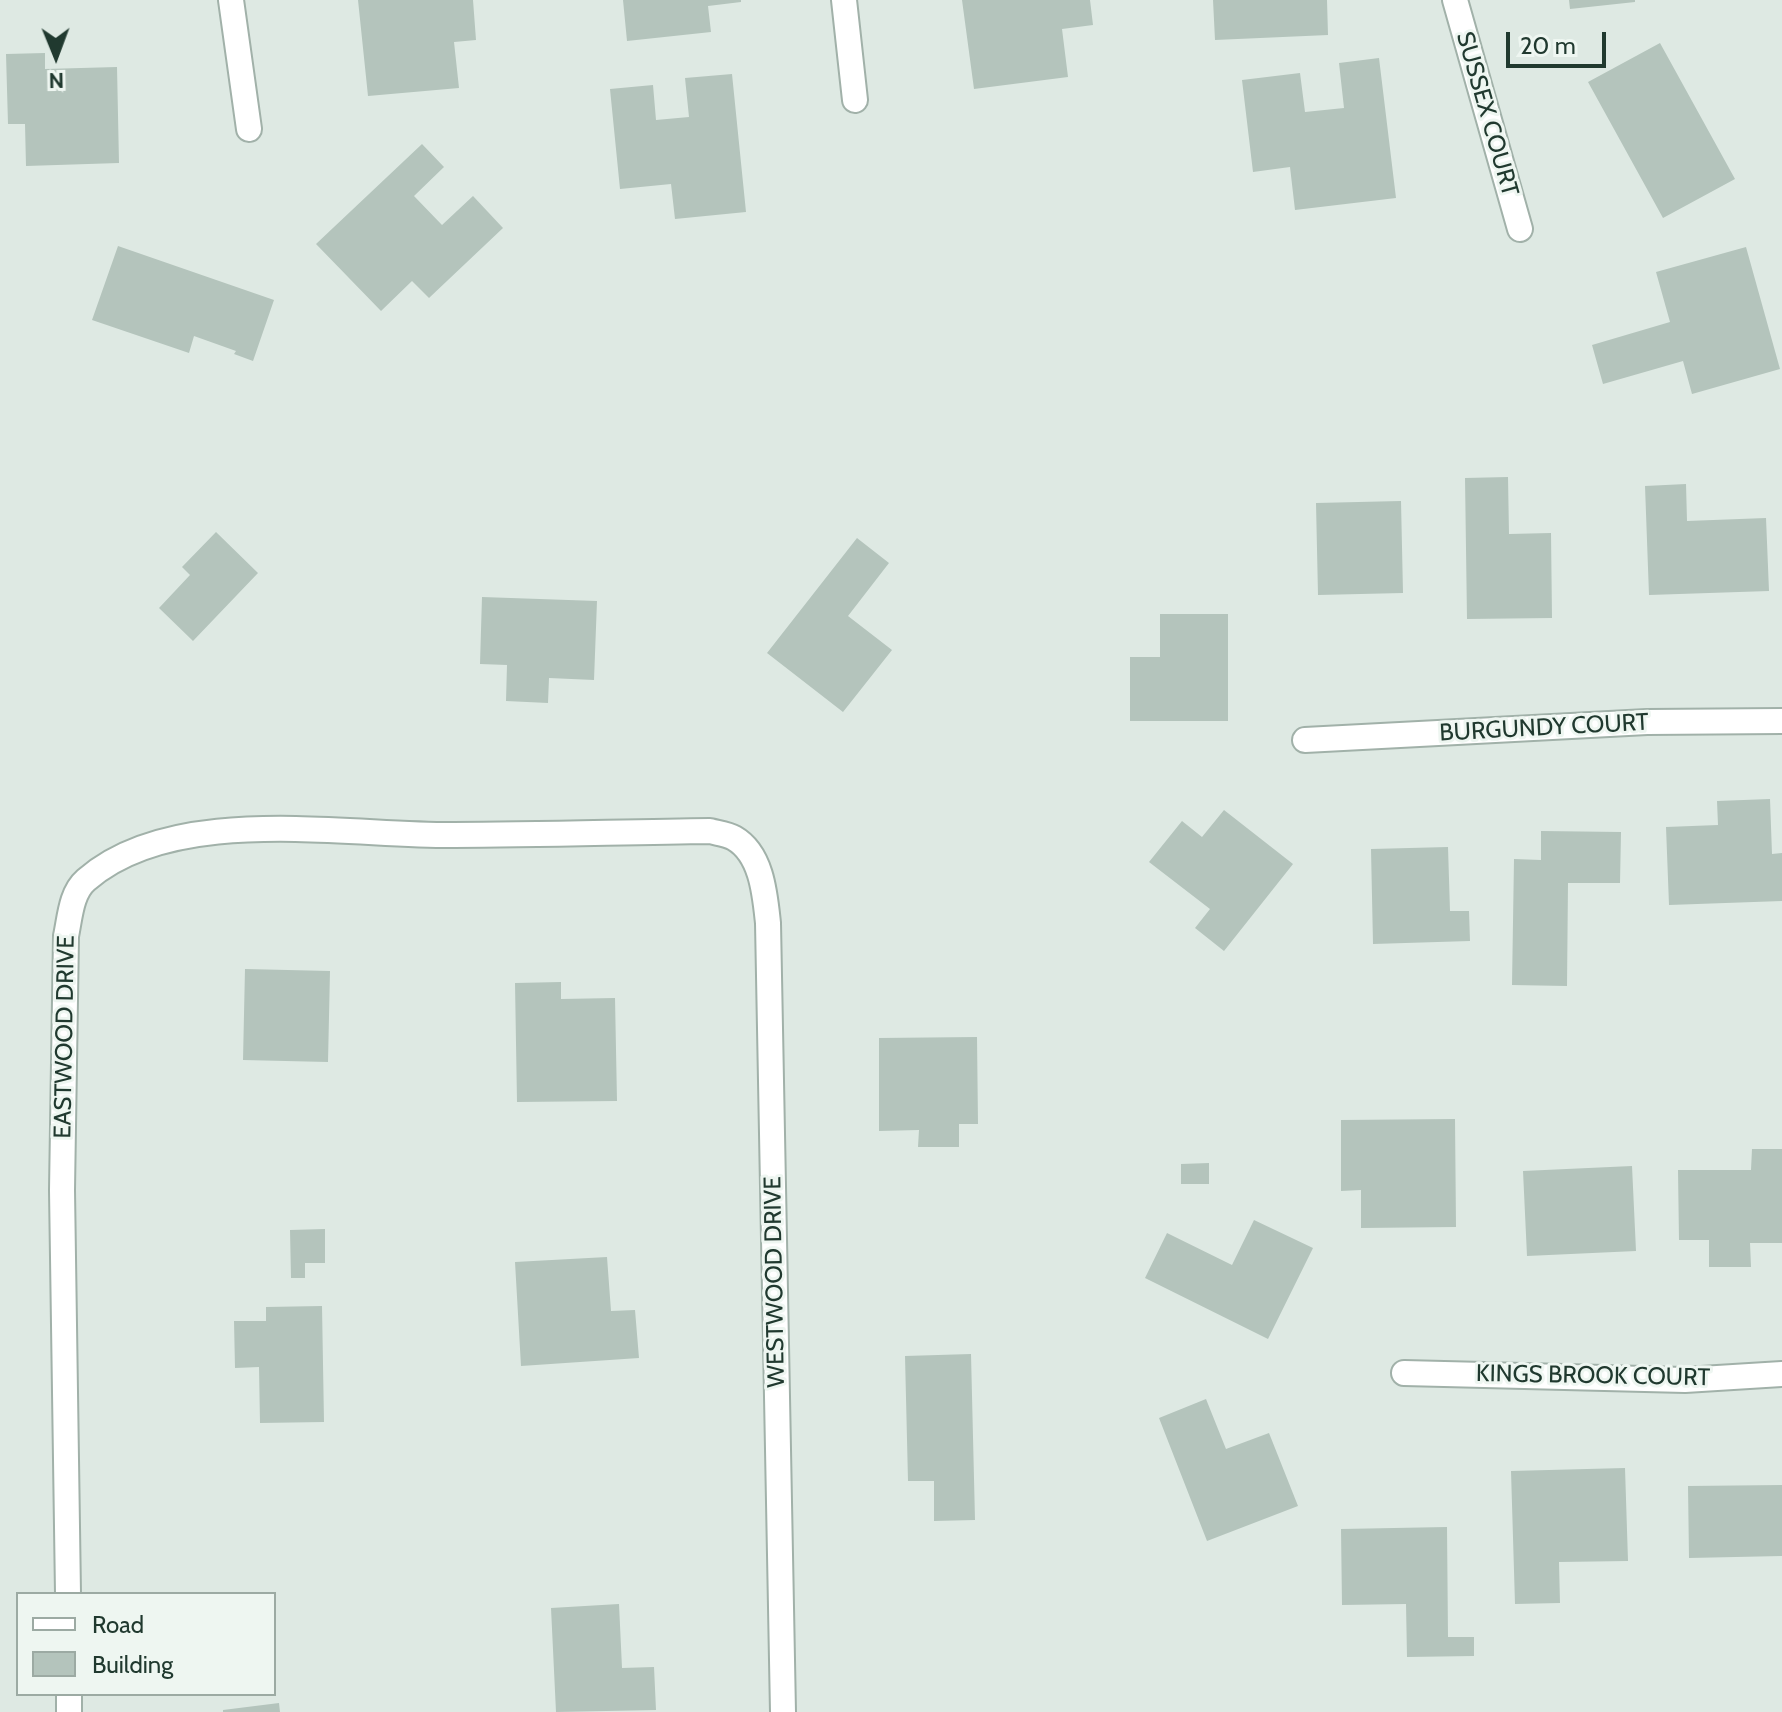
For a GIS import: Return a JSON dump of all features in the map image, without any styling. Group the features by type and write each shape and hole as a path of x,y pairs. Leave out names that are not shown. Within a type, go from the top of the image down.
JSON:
{"street":[{"path":"231,0 249,129"},
{"path":"844,0 855,100"},
{"name":"SUSSEX COURT","path":"1455,0 1520,229"},
{"name":"BURGUNDY COURT","path":"1305,740 1647,722 1782,721"},
{"name":"EASTWOOD DRIVE","path":"68,1592 62,1190 66,936 74,899 85,881 115,860 165,840 242,828 451,835 710,831 734,838 751,854"},
{"name":"WESTWOOD DRIVE","path":"751,854 764,888 768,923 783,1712"},
{"name":"KINGS BROOK COURT","path":"1404,1373 1685,1380 1782,1374"}],"building":[{"path":"358,0 473,0 476,40 454,42 459,88 368,96"},
{"path":"623,0 741,2 708,6 711,32 627,41"},
{"path":"962,0 1090,0 1093,25 1062,29 1068,77 974,89"},
{"path":"1213,0 1327,0 1328,35 1215,40"},
{"path":"1569,0 1635,0 1635,2 1570,9"},
{"path":"1660,43 1735,179 1663,218 1588,82"},
{"path":"45,53 45,69 117,67 119,163 26,166 25,124 8,124 6,54"},
{"path":"1379,58 1396,198 1295,210 1290,167 1253,172 1242,80 1300,73 1305,112 1344,108 1339,63"},
{"path":"732,74 746,212 675,219 671,184 620,189 610,89 653,85 656,120 689,117 685,78"},
{"path":"422,144 444,167 414,196 442,225 473,196 503,228 429,298 412,281 381,311 316,244"},
{"path":"118,246 274,300 253,361 234,354 236,351 194,336 189,353 92,320"},
{"path":"1746,247 1780,369 1692,394 1683,361 1603,384 1592,345 1670,322 1656,272"},
{"path":"1508,477 1509,534 1551,533 1552,618 1467,619 1465,478"},
{"path":"1686,484 1687,521 1766,518 1769,591 1649,595 1645,486"},
{"path":"1401,501 1403,593 1318,595 1316,503"},
{"path":"216,532 258,573 193,641 159,608 190,575 182,567"},
{"path":"857,538 889,563 848,616 892,650 843,712 767,653"},
{"path":"482,597 597,601 594,680 549,678 548,703 506,701 507,665 480,664"},
{"path":"1160,614 1228,614 1228,721 1130,721 1130,657 1160,657"},
{"path":"1770,799 1772,854 1782,853 1782,901 1669,905 1666,827 1718,825 1717,801"},
{"path":"1224,810 1293,864 1224,951 1195,928 1210,909 1149,862 1182,821 1202,837"},
{"path":"1541,831 1621,832 1620,883 1568,883 1567,986 1512,985 1514,859 1541,860"},
{"path":"1448,847 1450,911 1469,911 1470,941 1373,944 1371,849"},
{"path":"245,969 330,971 328,1062 243,1060"},
{"path":"561,982 561,999 615,998 617,1101 517,1102 515,983"},
{"path":"977,1037 978,1124 959,1124 959,1147 918,1147 919,1130 879,1131 879,1038"},
{"path":"1455,1119 1456,1227 1361,1228 1361,1190 1341,1191 1341,1120"},
{"path":"1752,1149 1782,1149 1782,1243 1750,1243 1751,1267 1709,1267 1709,1240 1679,1240 1678,1170 1751,1170"},
{"path":"1209,1163 1209,1184 1181,1184 1181,1164"},
{"path":"1632,1166 1636,1251 1527,1256 1523,1171"},
{"path":"1254,1220 1313,1248 1268,1339 1145,1278 1167,1233 1232,1265"},
{"path":"325,1229 325,1263 305,1263 305,1278 291,1278 290,1230"},
{"path":"607,1257 611,1311 635,1310 639,1358 521,1366 515,1262"},
{"path":"322,1306 324,1422 260,1423 259,1367 235,1368 234,1321 266,1321 266,1307"},
{"path":"971,1354 975,1520 934,1521 934,1481 908,1481 905,1356"},
{"path":"1206,1399 1226,1449 1269,1433 1298,1506 1207,1541 1159,1418"},
{"path":"1625,1468 1628,1561 1559,1562 1560,1603 1515,1604 1511,1471"},
{"path":"1782,1485 1782,1556 1689,1558 1688,1486"},
{"path":"1447,1527 1448,1637 1474,1637 1474,1656 1407,1657 1406,1604 1342,1605 1341,1529"},
{"path":"619,1604 622,1668 654,1667 656,1710 556,1712 551,1608"},
{"path":"279,1703 280,1712 223,1712 223,1710"}]}
